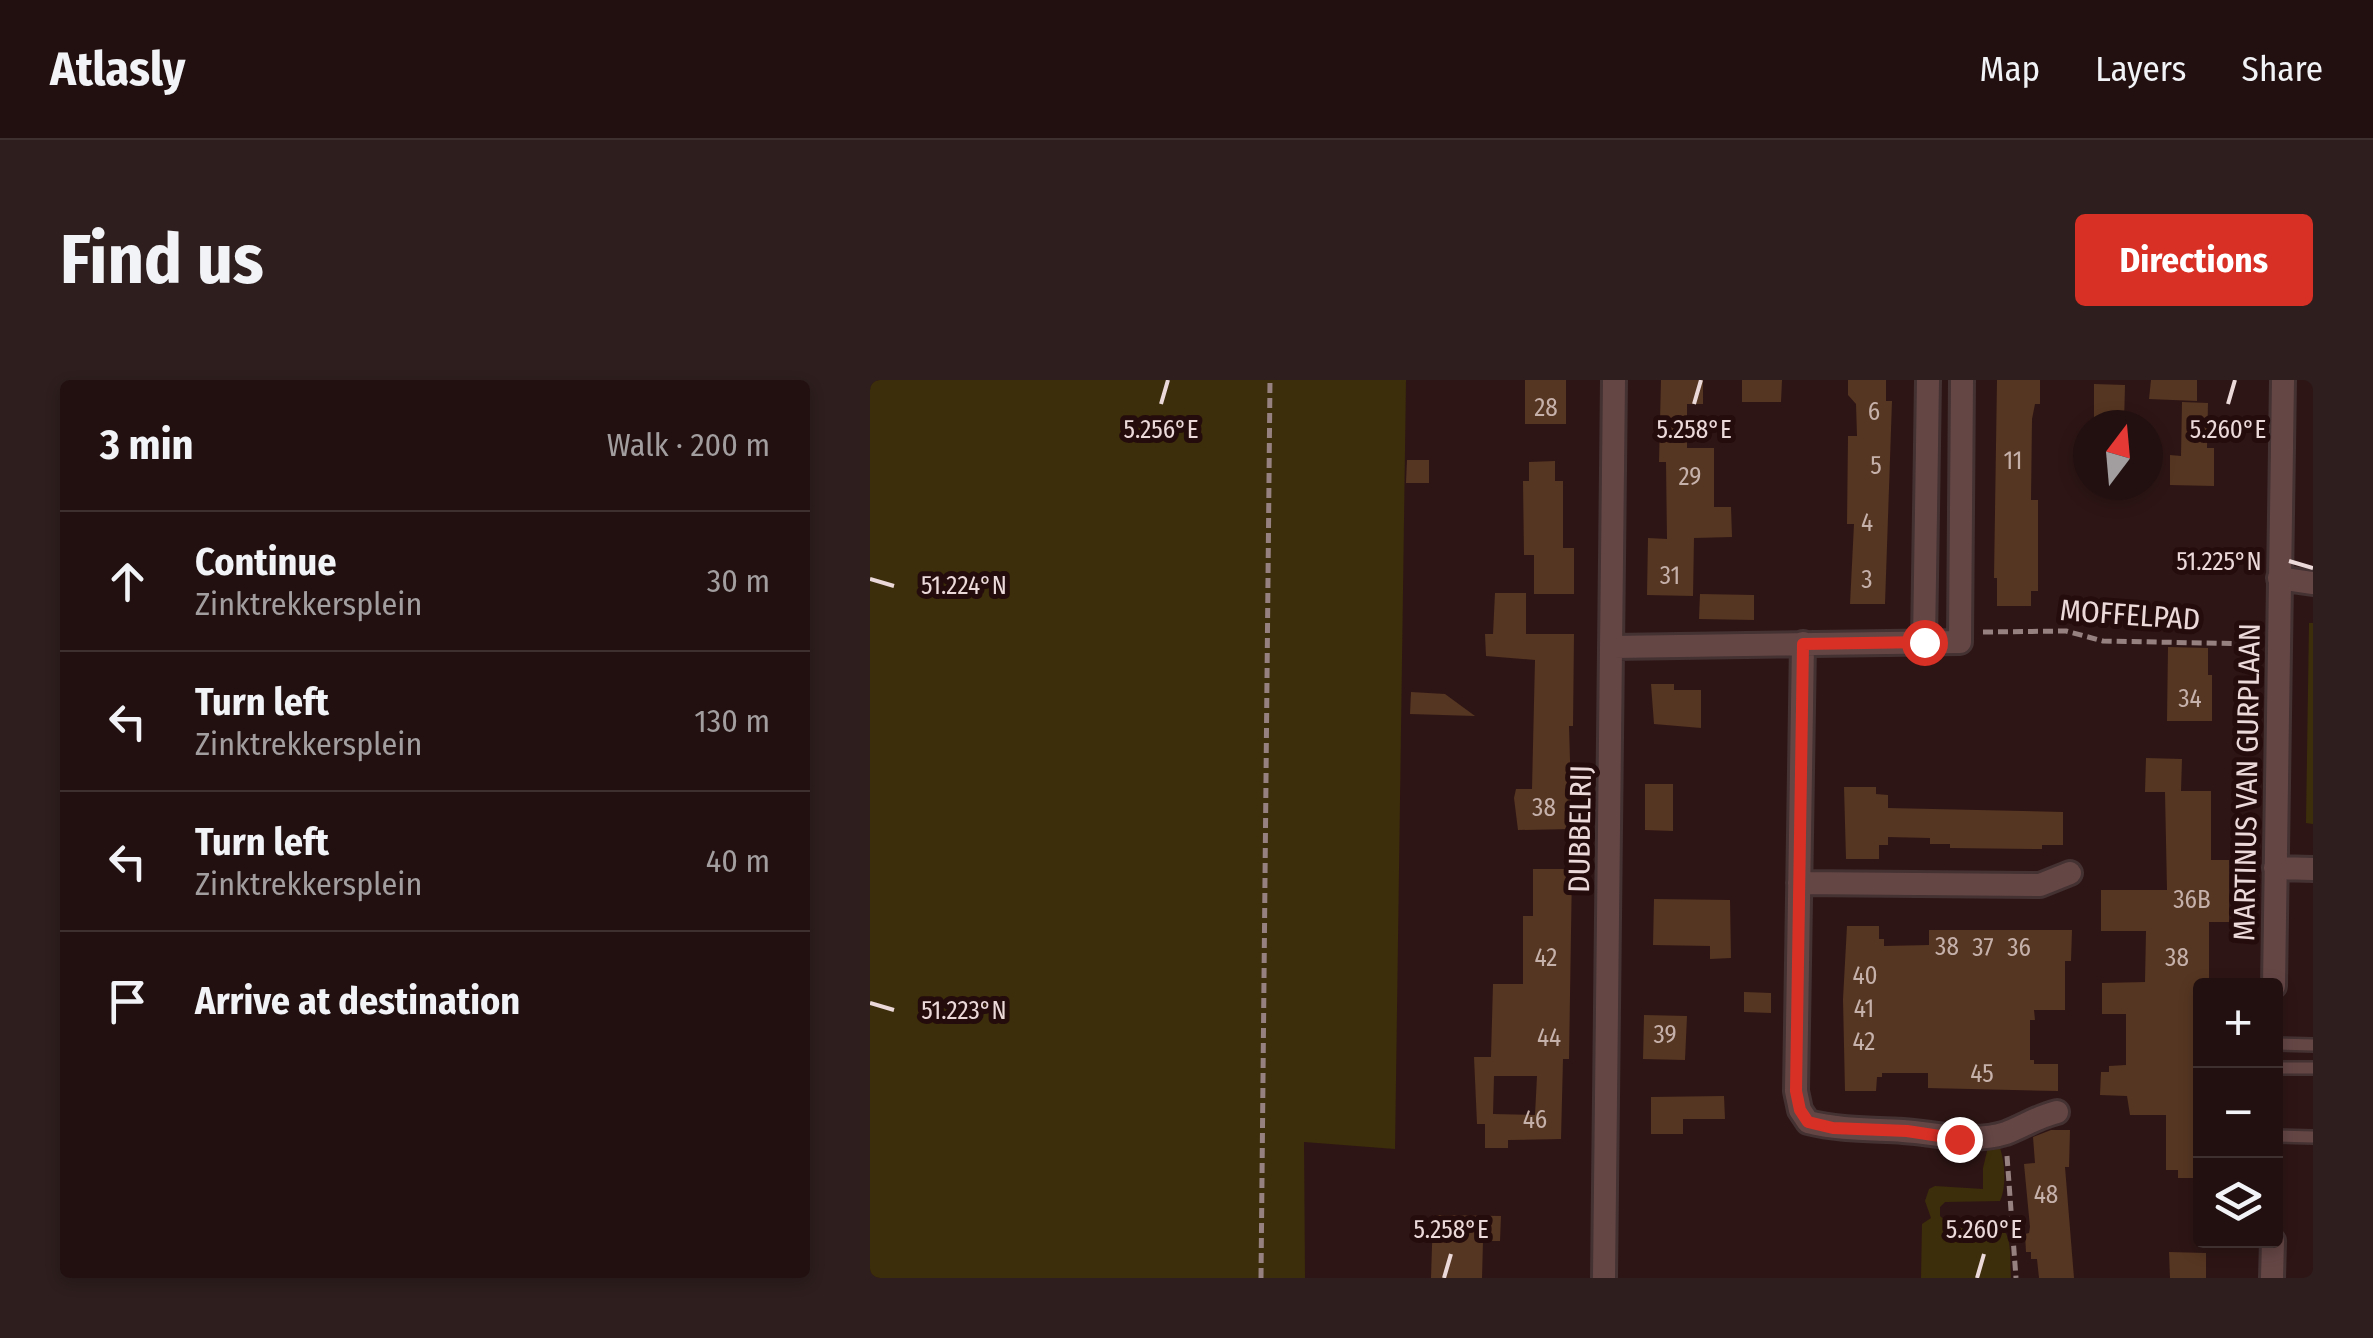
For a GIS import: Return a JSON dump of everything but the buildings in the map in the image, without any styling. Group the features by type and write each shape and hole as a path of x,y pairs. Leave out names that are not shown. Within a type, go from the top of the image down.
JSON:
{"street":[{"name":"DUBBELRIJ","path":"1604,1278 1614,380"},
{"path":"1924,642 1928,380"},
{"path":"1612,647 1960,642 1962,380"},
{"name":"MARTINUS VAN GURPLAAN","path":"2274,978 2282,380"},
{"path":"2279,578 2313,583"},
{"path":"1803,644 1796,1091 1800,1110 1808,1122 1833,1128 1907,1131 1959,1139 2005,1133 2034,1118 2057,1112"},
{"path":"2276,868 2313,869"},
{"path":"1799,883 2040,885 2070,873"},
{"path":"2272,1248 2272,1278"}],"lane":[{"path":"2283,1044 2313,1046"},
{"path":"2283,1068 2313,1068"},
{"path":"2283,1136 2313,1137"}],"path":[{"path":"1261,1278 1270,380"},
{"name":"MOFFELPAD","path":"1960,632 2066,631 2103,641 2256,645 2266,630 2266,620 2278,620"},
{"path":"2005,1133 2016,1278"}],"shaded area":[{"path":"870,380 1406,380 1395,1149 1304,1142 1305,1278 870,1278"},
{"path":"2309,623 2313,623 2313,824 2306,823"},
{"path":"1989,1143 1998,1143 2002,1156 2004,1180 2000,1201 1945,1202 1940,1207 1940,1216 1947,1222 1969,1217 1974,1224 1988,1223 2004,1230 2011,1278 1921,1278 1922,1224 1931,1218 1925,1201 1929,1189 1983,1189"}],"route":[{"path":"1924,642 1803,644 1796,1091 1800,1110 1808,1122 1833,1128 1907,1131 1959,1139"}]}
